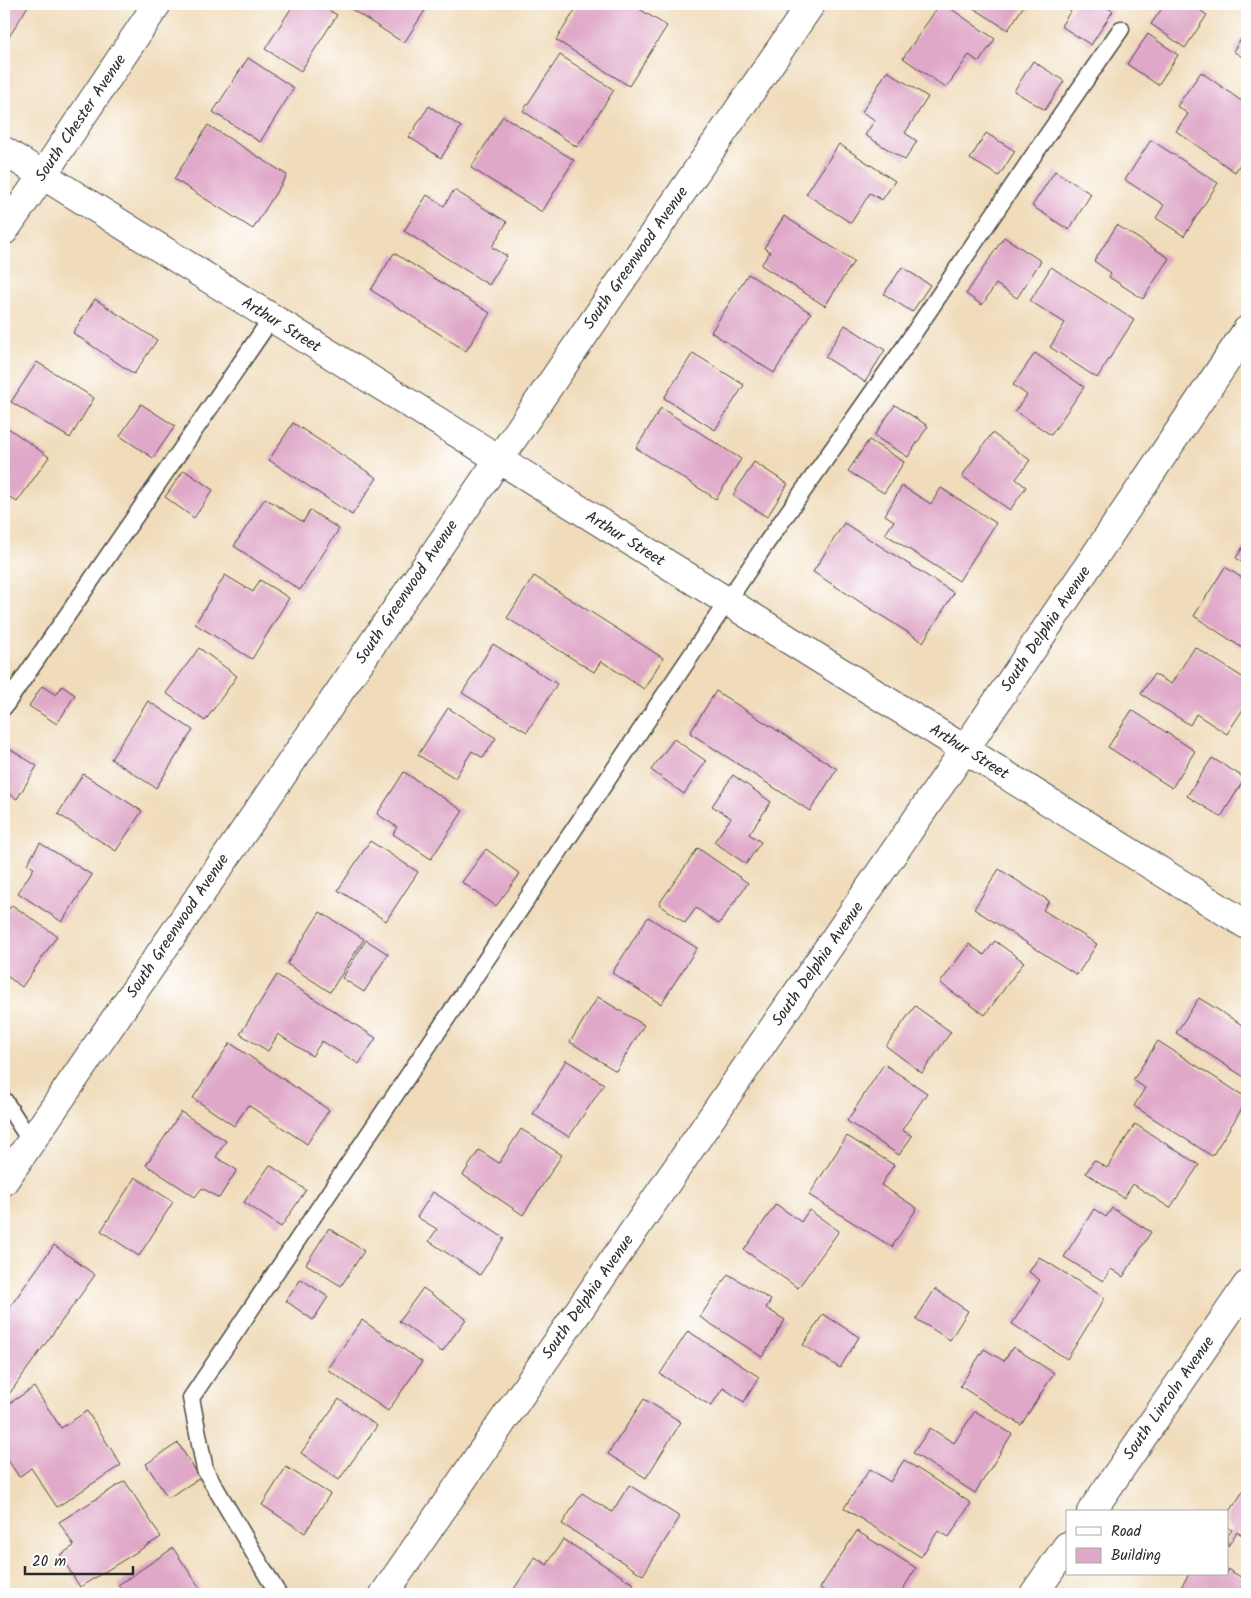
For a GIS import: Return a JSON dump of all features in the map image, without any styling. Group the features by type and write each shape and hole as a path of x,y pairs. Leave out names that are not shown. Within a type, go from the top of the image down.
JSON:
{"street":[{"name":"South Chester Avenue","path":"4,231 157,4"},
{"name":"South Greenwood Avenue","path":"4,1181 811,4"},
{"name":"Arthur Street","path":"4,151 1247,925"},
{"name":"South Delphia Avenue","path":"384,1594 965,749 1247,330"},
{"name":"South Lincoln Avenue","path":"1092,1510 1247,1285"},
{"path":"1034,1594 1066,1547"}],"lane":[{"path":"278,1594 205,1470 190,1398 728,602 764,545 903,349 1121,29"},
{"path":"4,707 271,319"},
{"path":"4,1100 31,1142"}],"building":[{"path":"4,4 25,4 28,6 4,45"},
{"path":"294,4 319,4 337,15 301,71 265,49"},
{"path":"343,4 429,4 404,43"},
{"path":"579,4 631,4 667,26 629,86 556,40"},
{"path":"940,4 944,4 995,39 979,62 969,55 946,88 903,58"},
{"path":"967,4 1025,4 1008,30"},
{"path":"1075,4 1100,4 1113,11 1091,45 1061,26"},
{"path":"1165,4 1191,4 1207,15 1185,48 1151,24"},
{"path":"1247,30 1247,60 1233,51"},
{"path":"1148,34 1178,55 1158,85 1127,64"},
{"path":"560,55 614,90 577,147 523,111"},
{"path":"248,58 294,88 260,142 213,112"},
{"path":"1033,61 1064,81 1045,110 1014,91"},
{"path":"887,71 928,97 905,133 917,141 905,160 865,135 875,120 862,112"},
{"path":"1201,72 1247,105 1247,154 1235,172 1176,131 1188,114 1177,106"},
{"path":"429,106 461,127 441,158 409,137"},
{"path":"503,116 574,160 542,212 471,168"},
{"path":"208,125 287,175 253,229 174,179"},
{"path":"986,133 1015,151 999,176 970,159"},
{"path":"1151,140 1218,183 1184,236 1156,218 1164,205 1125,180"},
{"path":"839,144 895,181 882,200 870,193 851,223 806,194"},
{"path":"1055,171 1091,194 1069,230 1032,206"},
{"path":"454,190 507,222 492,247 507,256 489,285 404,231 427,195 444,206"},
{"path":"784,216 854,261 825,306 761,265 770,252 764,248"},
{"path":"1117,225 1169,258 1143,299 1109,277 1111,273 1094,261"},
{"path":"1004,237 1041,261 1017,298 996,284 982,305 966,294"},
{"path":"394,253 490,313 466,351 371,290"},
{"path":"902,267 930,285 912,312 884,294"},
{"path":"1051,267 1134,320 1097,378 1050,347 1065,323 1030,301"},
{"path":"748,274 811,313 774,373 711,332"},
{"path":"95,299 157,340 134,374 73,333"},
{"path":"845,325 885,350 865,382 825,357"},
{"path":"693,353 744,385 715,430 664,398"},
{"path":"1035,353 1084,387 1051,435 1015,411 1027,395 1013,385"},
{"path":"37,362 94,398 70,438 11,402"},
{"path":"141,404 175,426 153,458 120,436"},
{"path":"895,405 928,426 908,457 874,436"},
{"path":"661,408 741,459 716,499 636,448"},
{"path":"293,423 377,478 352,515 269,460"},
{"path":"4,425 49,457 17,502 4,493"},
{"path":"992,433 1030,460 1016,479 1026,487 1010,510 962,476"},
{"path":"869,440 904,462 884,493 848,471"},
{"path":"754,462 788,484 767,517 733,495"},
{"path":"184,470 213,490 194,518 165,497"},
{"path":"902,486 931,504 941,488 996,523 959,581 885,534 894,521 885,515"},
{"path":"265,498 303,522 310,510 339,529 300,590 234,546"},
{"path":"844,523 954,593 923,642 813,572"},
{"path":"1247,541 1247,566 1236,558"},
{"path":"1225,567 1247,581 1247,651 1194,616"},
{"path":"225,575 253,592 260,580 289,598 252,659 195,624"},
{"path":"534,576 663,658 644,689 601,661 594,672 507,618"},
{"path":"493,644 557,684 527,732 462,693"},
{"path":"1195,647 1247,680 1247,703 1227,734 1196,714 1190,725 1141,694 1154,674 1171,684"},
{"path":"199,648 237,676 205,721 166,693"},
{"path":"42,686 56,695 62,686 75,695 57,724 29,706"},
{"path":"716,691 837,769 810,811 690,733"},
{"path":"148,701 193,730 156,788 111,759"},
{"path":"448,708 496,738 483,758 472,751 455,778 418,755"},
{"path":"1132,710 1195,751 1172,788 1108,747"},
{"path":"674,739 706,761 684,794 651,770"},
{"path":"5,746 37,766 17,799 4,791"},
{"path":"1212,758 1245,778 1221,817 1187,796"},
{"path":"404,772 463,811 431,859 393,834 397,827 377,814"},
{"path":"83,774 142,811 116,851 58,814"},
{"path":"733,775 771,802 749,834 761,842 746,864 714,842 731,818 712,806"},
{"path":"370,841 418,872 386,921 338,890"},
{"path":"40,843 92,875 62,922 18,893 34,868 27,864"},
{"path":"698,848 748,883 719,924 696,908 685,923 659,904"},
{"path":"486,849 520,874 496,906 462,882"},
{"path":"999,869 1049,901 1043,910 1097,944 1077,975 974,909"},
{"path":"12,905 57,936 22,987 4,974 4,916"},
{"path":"320,912 364,939 330,992 287,964"},
{"path":"648,917 697,948 661,1004 612,973"},
{"path":"366,940 388,954 364,992 342,978"},
{"path":"995,941 1024,962 985,1015 940,983 969,944 984,955"},
{"path":"277,975 376,1038 359,1064 322,1041 312,1056 278,1034 268,1051 240,1034"},
{"path":"598,997 644,1025 616,1071 570,1042"},
{"path":"1199,998 1247,1028 1247,1079 1176,1033"},
{"path":"915,1006 951,1032 922,1073 886,1046"},
{"path":"1158,1041 1247,1098 1247,1101 1212,1156 1134,1106 1145,1088 1133,1080"},
{"path":"230,1043 329,1110 307,1144 248,1105 234,1126 193,1098"},
{"path":"566,1060 604,1084 569,1137 533,1114"},
{"path":"884,1064 927,1093 902,1130 912,1136 899,1155 847,1121"},
{"path":"181,1112 226,1141 216,1157 237,1170 219,1198 202,1188 195,1197 146,1165"},
{"path":"1135,1124 1199,1165 1170,1208 1133,1184 1124,1198 1086,1173 1094,1160 1107,1168"},
{"path":"521,1129 562,1155 523,1215 463,1175 479,1150 499,1163"},
{"path":"847,1136 894,1165 881,1185 917,1208 892,1247 809,1195"},
{"path":"270,1165 306,1190 281,1227 244,1202"},
{"path":"135,1177 173,1202 139,1256 101,1231"},
{"path":"433,1192 504,1238 480,1275 429,1241 437,1229 417,1217"},
{"path":"776,1204 801,1222 809,1210 839,1231 798,1288 744,1250"},
{"path":"1112,1208 1151,1232 1123,1277 1111,1269 1103,1281 1064,1257 1094,1209 1106,1217"},
{"path":"329,1228 364,1251 341,1286 306,1264"},
{"path":"54,1245 95,1275 7,1397 4,1394 4,1315"},
{"path":"1039,1257 1105,1298 1067,1359 1012,1324 1040,1280 1029,1272"},
{"path":"728,1274 771,1300 766,1308 785,1320 762,1357 700,1317"},
{"path":"301,1279 328,1297 313,1320 286,1301"},
{"path":"423,1288 466,1319 442,1352 399,1321"},
{"path":"935,1289 968,1311 950,1340 916,1319"},
{"path":"823,1314 859,1337 840,1368 803,1345"},
{"path":"362,1320 422,1362 388,1411 327,1369"},
{"path":"688,1331 759,1377 744,1402 723,1388 711,1406 660,1374"},
{"path":"1013,1347 1054,1373 1021,1425 960,1386 984,1349 1004,1361"},
{"path":"34,1387 61,1428 87,1411 121,1465 57,1507 31,1468 19,1477 4,1454 4,1407"},
{"path":"339,1399 377,1426 339,1480 301,1453"},
{"path":"644,1399 681,1422 646,1478 608,1454"},
{"path":"975,1411 1012,1434 975,1493 913,1453 930,1428 954,1443"},
{"path":"178,1443 200,1478 168,1498 146,1464"},
{"path":"904,1460 971,1503 949,1537 938,1531 921,1557 844,1508 870,1469 890,1482"},
{"path":"286,1467 330,1494 305,1533 262,1505"},
{"path":"125,1481 161,1537 80,1587 60,1555 74,1546 59,1522"},
{"path":"629,1485 680,1517 643,1575 562,1524 582,1493 612,1512"},
{"path":"1247,1485 1247,1538 1237,1532 1228,1546 1228,1536 1232,1530 1228,1528 1228,1514"},
{"path":"857,1531 916,1568 900,1594 830,1594 820,1588"},
{"path":"563,1539 634,1584 627,1594 515,1594 512,1592 535,1557 547,1565"},
{"path":"173,1548 204,1594 124,1594 118,1585"},
{"path":"1228,1570 1246,1580 1237,1594 1177,1594 1188,1576 1228,1576"}]}
